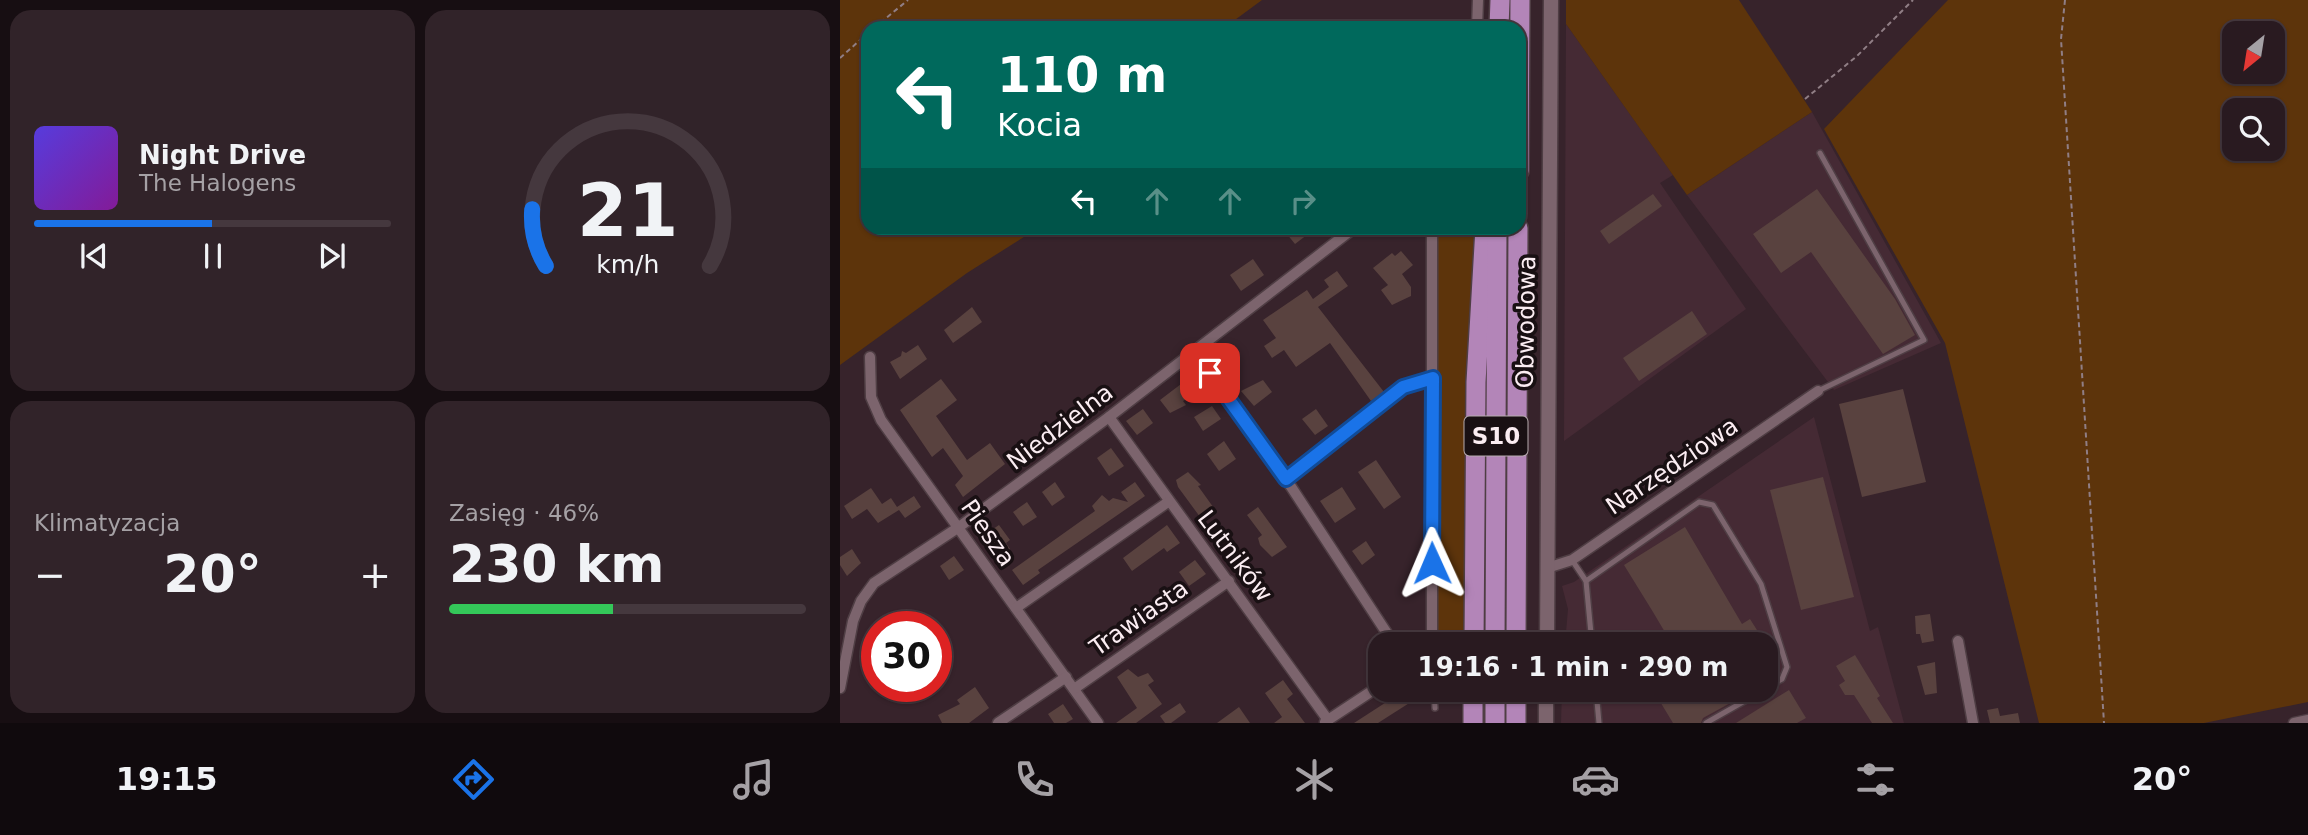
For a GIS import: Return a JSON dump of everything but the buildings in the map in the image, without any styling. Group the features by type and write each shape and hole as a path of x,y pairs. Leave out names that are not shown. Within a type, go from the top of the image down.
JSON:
{"highway":[{"path":"1499,21 1500,0"},
{"path":"1520,0 1520,21"},
{"path":"1474,632 1476,382 1485,235"},
{"name":"S10","path":"1495,632 1497,235"},
{"name":"S10","path":"1516,632 1518,235"},
{"path":"1473,723 1474,702"},
{"path":"1495,702 1495,723"},
{"path":"1516,702 1516,723"}],"street":[{"path":"1477,21 1478,0"},
{"name":"Obwodowa","path":"1546,632 1551,0"},
{"name":"Niedzielna","path":"840,688 844,639 861,601 874,583 959,527 1109,417 1345,235"},
{"path":"1432,235 1432,632"},
{"path":"1195,351 1286,479 1387,632"},
{"name":"Piesza","path":"870,357 871,397 881,420 1098,723"},
{"path":"1286,479 1403,387 1433,378"},
{"name":"Narzędziowa","path":"1547,568 1572,560 1818,391"},
{"name":"Lutników","path":"1109,417 1168,502 1229,581 1326,721"},
{"path":"1016,608 1168,502"},
{"name":"Trawiasta","path":"1074,689 1229,581"},
{"path":"1958,640 1973,723"},
{"path":"998,723 1066,677"},
{"path":"1326,721 1368,694"},
{"path":"1546,702 1546,723"},
{"path":"2294,723 2308,720"}],"lane":[{"path":"1818,391 1924,340 1820,153"},
{"path":"1586,581 1699,502 1713,505 1761,584 1776,632"},
{"path":"1572,560 1586,581 1591,632"},
{"path":"1778,638 1787,667 1782,679 1778,681"},
{"path":"1435,702 1436,708"},
{"path":"1597,702 1599,723"},
{"path":"1706,723 1742,702"}],"path":[{"path":"882,21 908,0"},
{"path":"1805,99 1857,56 1913,0"},
{"path":"2065,0 2061,39 2104,723"},
{"path":"840,58 861,39"}],"shaded area":[{"path":"840,0 1262,0 1234,21 861,21 861,235 1027,235 967,273 840,365"},
{"path":"1566,0 1739,0 1812,112 1687,195 1566,24"},
{"path":"1948,0 2308,0 2308,702 2204,723 2039,723 1945,343 1824,129"},
{"path":"1566,24 1673,175 1660,183 1746,309 1564,441"},
{"path":"1812,112 1941,343 1834,390 1687,195"},
{"path":"1438,235 1480,235 1466,389 1464,632 1437,632"},
{"path":"1814,417 1870,631 1878,627 1904,723 1561,723 1562,702 1778,702 1778,632 1566,632 1568,609 1562,586 1574,582"}],"route":[{"path":"1210,373 1286,479 1403,387 1433,378 1432,563"}]}
